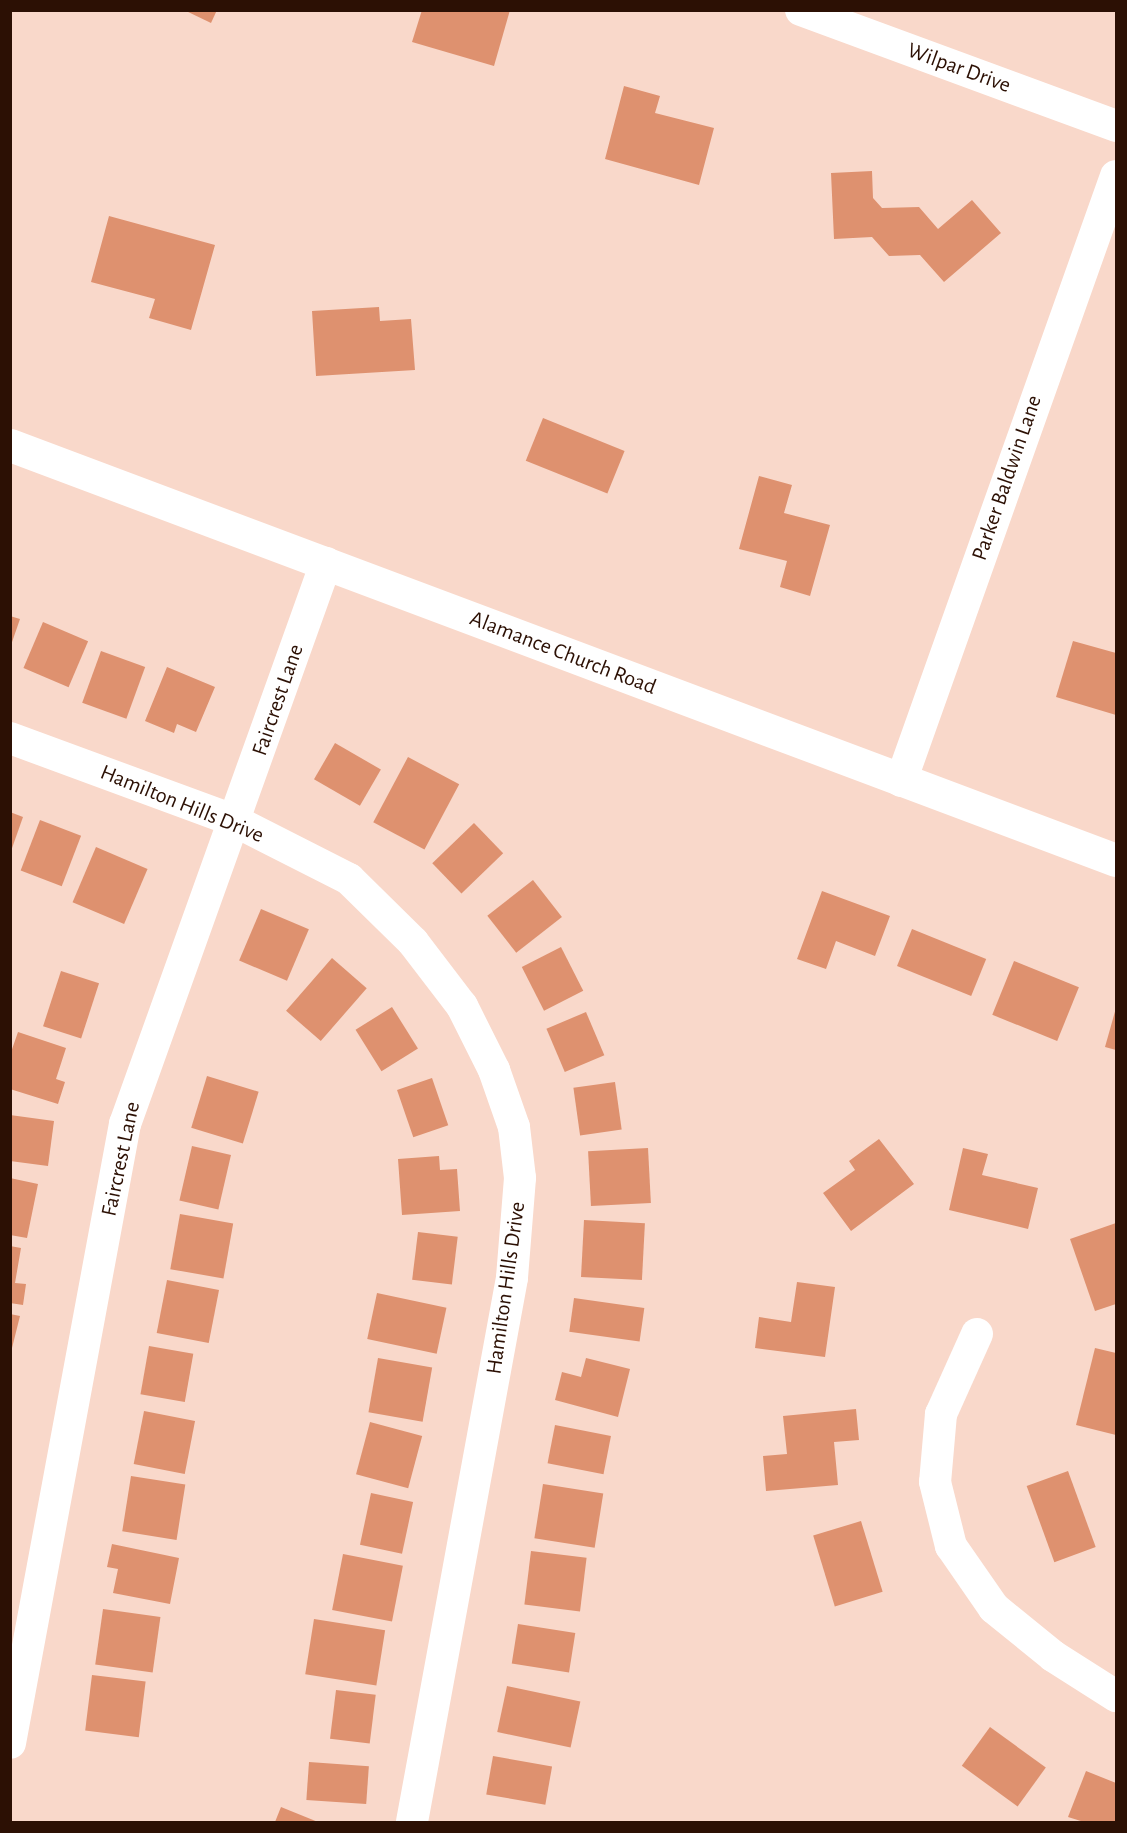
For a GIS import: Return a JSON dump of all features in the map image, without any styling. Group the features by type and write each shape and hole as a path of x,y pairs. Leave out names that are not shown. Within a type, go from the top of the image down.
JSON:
{"main road":[{"name":"Alamance Church Road","path":"10,445 1116,861"}],"street":[{"name":"Wilpar Drive","path":"801,10 1116,126"},
{"name":"Parker Baldwin Lane","path":"901,781 1116,176"},
{"name":"Faircrest Lane","path":"10,1743 124,1124 236,821 326,563"},
{"name":"Hamilton Hills Drive","path":"10,738 236,821 349,879 413,942 462,1006 494,1070 514,1127 520,1178 512,1278 412,1822"},
{"path":"977,1334 941,1414 935,1482 951,1546 994,1608 1053,1656 1116,1696"}],"building":[{"path":"184,10 217,10 211,23"},
{"path":"422,10 510,10 494,66 412,42"},
{"path":"624,86 660,96 655,113 714,128 699,185 605,159"},
{"path":"872,171 873,198 882,208 919,207 938,229 972,200 1001,233 944,282 920,255 889,256 872,237 834,239 831,173"},
{"path":"109,216 215,245 191,330 149,318 155,299 91,282"},
{"path":"379,307 380,321 411,319 415,370 316,376 312,311"},
{"path":"543,418 625,451 607,494 526,461"},
{"path":"759,476 792,485 784,513 830,525 810,596 780,587 787,561 739,549"},
{"path":"10,616 20,619 11,645 10,645"},
{"path":"43,622 88,641 69,687 23,668"},
{"path":"1073,641 1116,653 1116,715 1056,697"},
{"path":"101,651 145,667 126,719 82,703"},
{"path":"167,667 215,687 196,732 177,724 174,733 145,721"},
{"path":"335,743 381,770 360,806 314,779"},
{"path":"408,757 459,784 424,850 373,822"},
{"path":"10,812 23,817 11,851 10,851"},
{"path":"40,820 81,836 62,886 21,870"},
{"path":"474,823 503,853 461,894 432,863"},
{"path":"96,847 148,869 124,924 73,902"},
{"path":"533,880 562,917 516,953 487,916"},
{"path":"822,891 890,916 875,956 836,941 826,969 797,959"},
{"path":"261,909 309,929 287,981 239,961"},
{"path":"912,929 986,959 971,996 897,966"},
{"path":"561,947 583,991 544,1011 522,967"},
{"path":"332,958 367,988 321,1041 286,1011"},
{"path":"1014,961 1079,987 1057,1041 992,1015"},
{"path":"61,971 99,983 81,1039 43,1026"},
{"path":"392,1007 418,1049 381,1071 356,1030"},
{"path":"1116,1008 1116,1050 1105,1047"},
{"path":"586,1012 604,1055 565,1072 546,1029"},
{"path":"18,1032 66,1048 56,1079 65,1082 58,1104 10,1089 10,1055"},
{"path":"207,1076 259,1092 243,1143 191,1128"},
{"path":"432,1078 448,1125 413,1137 397,1090"},
{"path":"615,1082 622,1130 580,1135 573,1088"},
{"path":"10,1115 54,1121 48,1166 10,1161"},
{"path":"879,1139 914,1184 851,1231 823,1193 855,1170 849,1161"},
{"path":"192,1146 231,1155 218,1210 179,1201"},
{"path":"648,1148 651,1203 591,1206 588,1151"},
{"path":"963,1148 988,1154 982,1175 1038,1188 1028,1229 949,1210"},
{"path":"439,1156 440,1170 457,1169 460,1211 402,1215 398,1159"},
{"path":"10,1178 38,1184 27,1238 10,1235"},
{"path":"180,1214 233,1223 223,1279 170,1269"},
{"path":"584,1220 645,1223 642,1280 581,1277"},
{"path":"1116,1223 1116,1304 1095,1311 1070,1239"},
{"path":"418,1232 458,1237 452,1285 412,1280"},
{"path":"10,1246 21,1248 15,1283 26,1284 23,1305 10,1303"},
{"path":"167,1280 219,1290 209,1343 157,1333"},
{"path":"797,1282 835,1287 825,1357 755,1348 759,1317 791,1322"},
{"path":"377,1293 446,1308 437,1354 367,1339"},
{"path":"574,1298 644,1308 640,1342 569,1332"},
{"path":"10,1314 20,1316 11,1352 10,1351"},
{"path":"149,1346 193,1354 185,1402 140,1394"},
{"path":"1095,1348 1116,1353 1116,1435 1076,1425"},
{"path":"378,1358 432,1368 423,1422 368,1412"},
{"path":"586,1358 630,1369 618,1417 555,1400 562,1372 581,1377"},
{"path":"856,1409 859,1440 834,1442 838,1485 766,1491 763,1456 787,1454 783,1416"},
{"path":"144,1411 195,1421 185,1474 134,1464"},
{"path":"370,1422 422,1436 408,1488 356,1474"},
{"path":"555,1425 611,1436 604,1474 548,1463"},
{"path":"1068,1471 1096,1547 1054,1562 1027,1486"},
{"path":"131,1476 185,1485 177,1540 122,1531"},
{"path":"543,1484 603,1494 595,1548 534,1538"},
{"path":"371,1493 413,1502 402,1554 360,1545"},
{"path":"861,1521 883,1592 835,1606 813,1536"},
{"path":"112,1544 179,1558 170,1604 113,1593 118,1569 107,1567"},
{"path":"531,1551 587,1558 580,1611 524,1605"},
{"path":"343,1554 403,1566 392,1622 332,1610"},
{"path":"103,1609 160,1617 153,1673 95,1664"},
{"path":"314,1619 385,1630 376,1686 305,1674"},
{"path":"518,1624 575,1633 569,1673 512,1664"},
{"path":"92,1675 146,1682 139,1737 85,1731"},
{"path":"507,1686 580,1702 571,1748 497,1732"},
{"path":"336,1690 376,1695 370,1744 330,1739"},
{"path":"990,1727 1046,1768 1018,1806 962,1766"},
{"path":"493,1756 552,1766 545,1805 486,1794"},
{"path":"309,1762 369,1766 366,1804 306,1800"},
{"path":"1086,1771 1116,1783 1116,1822 1084,1822 1068,1817"},
{"path":"281,1807 318,1822 275,1822"}]}
